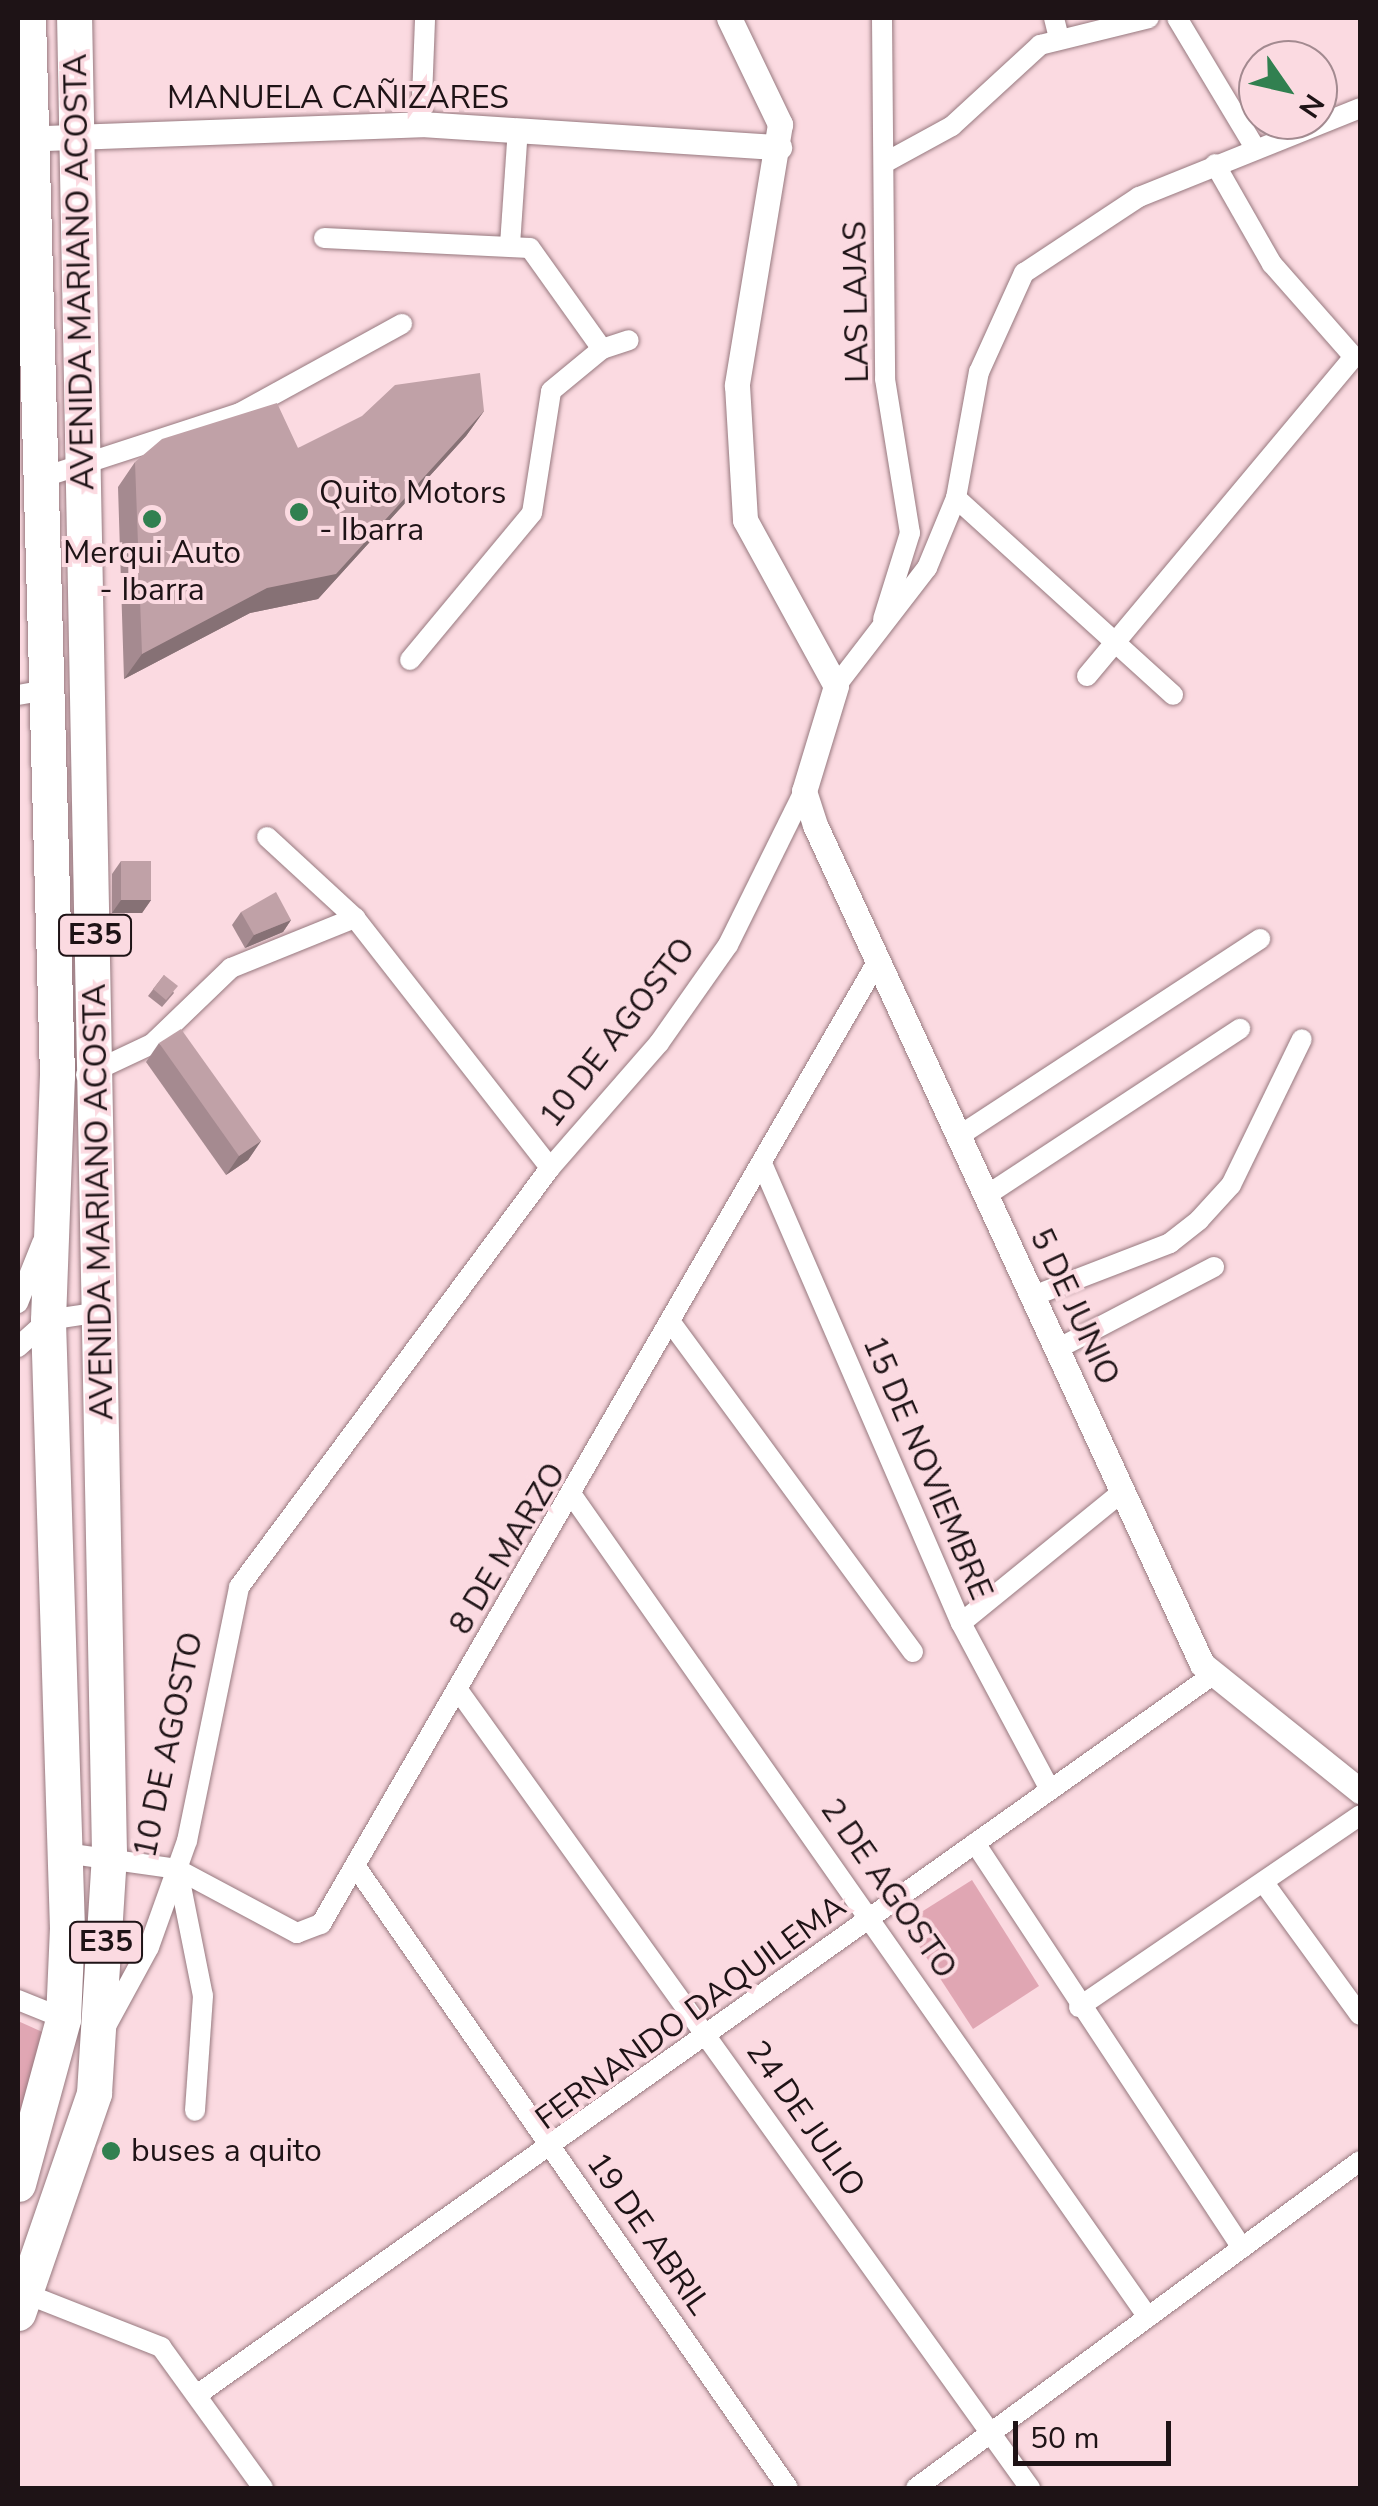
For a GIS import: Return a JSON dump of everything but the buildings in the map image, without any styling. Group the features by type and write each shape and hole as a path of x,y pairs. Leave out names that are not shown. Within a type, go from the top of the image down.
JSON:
{"highway":[{"name":"AVENIDA MARIANO ACOSTA","path":"18,2184 63,2019 65,1853 33,1312 49,1227 57,1076 32,692 41,478 25,139 28,18"},
{"name":"AVENIDA MARIANO ACOSTA","path":"20,2298 94,2093 103,2032 109,1853 98,1074 74,18"}],"street":[{"path":"421,124 425,18"},
{"path":"729,18 774,96 779,147 737,385 746,520 836,686"},
{"name":"LAS LAJAS","path":"877,639 910,533 885,379 888,160 882,18"},
{"path":"888,160 952,126 1057,28 1149,18"},
{"path":"1178,18 1255,148"},
{"name":"10 DE AGOSTO","path":"103,2032 177,1869 239,1587 550,1168 659,1043 728,945 804,791 836,686 877,639 927,568 956,498 978,372 1024,273 1139,197 1360,108"},
{"name":"MANUELA CAÑIZARES","path":"25,139 421,124 779,147"},
{"path":"510,246 518,129"},
{"path":"1088,676 1354,358 1272,264 1215,164"},
{"path":"324,238 510,246 542,256 602,349"},
{"path":"41,478 85,468 240,413 402,324"},
{"path":"410,660 532,513 542,406 602,349 629,340"},
{"path":"956,498 1172,695"},
{"name":"5 DE JUNIO","path":"804,791 877,962 1210,1676 1360,1791"},
{"path":"267,837 356,918 550,1168"},
{"path":"57,1076 98,1074 152,1044 231,968 356,918"},
{"path":"959,1136 1260,938"},
{"name":"8 DE MARZO","path":"65,1853 109,1853 177,1869 297,1933 321,1924 574,1498 764,1168 877,962"},
{"path":"987,1195 1240,1029"},
{"path":"1033,1296 1170,1243 1199,1220 1231,1185 1302,1039"},
{"name":"15 DE NOVIEMBRE","path":"764,1168 961,1623 1048,1786"},
{"path":"1059,1348 1214,1267"},
{"path":"18,1347 33,1312 101,1312"},
{"path":"672,1324 914,1652"},
{"path":"961,1623 1122,1492"},
{"name":"2 DE AGOSTO","path":"574,1498 874,1919 1148,2318"},
{"name":"FERNANDO DAQUILEMA","path":"201,2392 553,2150 874,1919 1048,1786 1210,1676"},
{"name":"24 DE JULIO","path":"458,1690 710,2036 1030,2488"},
{"path":"1079,2006 1360,1815"},
{"path":"975,1843 1242,2248"},
{"name":"19 DE ABRIL","path":"356,1867 788,2488"},
{"path":"177,1869 203,1996 195,2111"},
{"path":"1264,1882 1360,2015"},
{"path":"18,2000 103,2032"},
{"path":"916,2488 1360,2162"},
{"path":"20,2298 147,2336 201,2392 262,2488"}],"shaded area":[{"path":"972,1880 1039,1986 973,2029 904,1923"},
{"path":"18,2021 49,2035 18,2150"}],"place":[{"name":"Quito Motors - Ibarra","path":"299,512"},
{"name":"Merqui Auto - Ibarra","path":"152,519"},
{"name":"buses a quito","path":"111,2151"}]}
